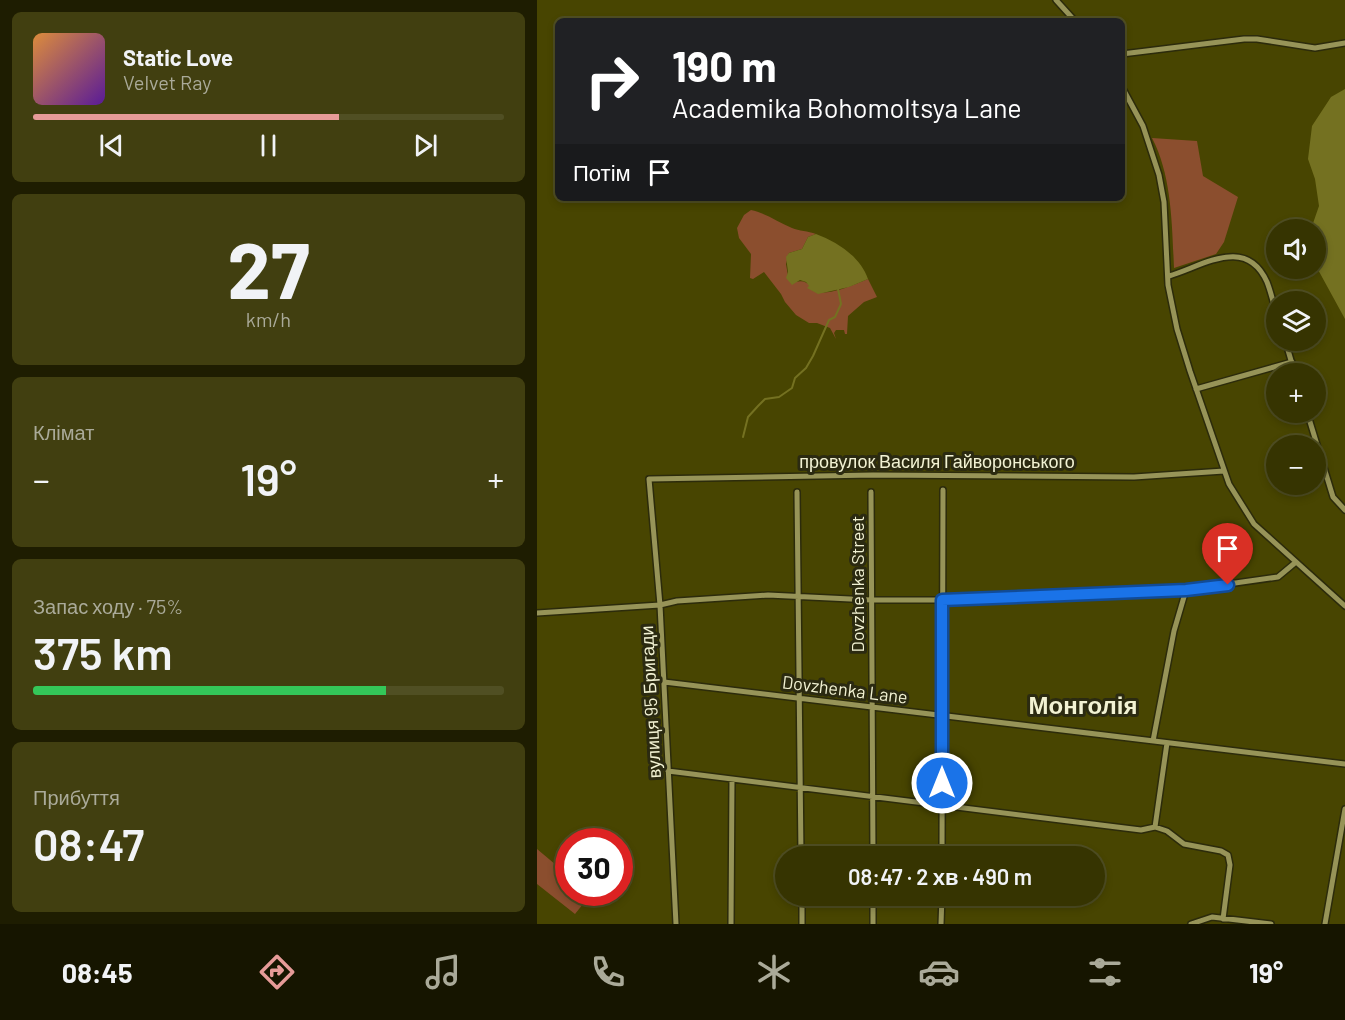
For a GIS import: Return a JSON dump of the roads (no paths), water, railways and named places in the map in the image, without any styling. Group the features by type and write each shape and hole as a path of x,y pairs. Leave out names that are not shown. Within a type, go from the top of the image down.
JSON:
{"street":[{"path":"1056,0 1072,18"},
{"path":"1125,54 1244,39 1315,48 1345,43"},
{"path":"1125,93 1143,126 1159,175 1164,202 1170,297 1177,329 1224,471 1241,505 1254,524 1345,606"},
{"path":"1169,276 1225,256 1241,257 1258,269 1269,291"},
{"path":"1196,389 1292,362 1288,351"},
{"path":"1310,423 1333,497 1345,510"},
{"name":"провулок Василя Гайворонського","path":"649,479 873,475 1134,477 1224,471"},
{"name":"вулиця 95 Бригади","path":"649,479 660,605 676,924"},
{"path":"942,846 943,490"},
{"path":"797,492 801,846"},
{"name":"Dovzhenka Street","path":"871,492 873,846"},
{"path":"537,614 768,595 872,600 942,600 1186,590 1278,577 1296,562"},
{"path":"1153,741 1174,632 1186,590"},
{"name":"Dovzhenka Lane","path":"664,682 1345,764"},
{"path":"1155,827 1167,743"},
{"path":"668,771 1141,830 1155,827 1167,831 1184,844 1221,851 1228,855 1230,865 1223,919"},
{"path":"732,779 732,924"},
{"path":"1325,924 1345,809"},
{"path":"802,906 802,924"},
{"path":"873,906 873,924"},
{"path":"941,924 942,906"},
{"path":"1191,924 1212,917 1271,924"}],"waterway":[{"path":"743,437 748,417 758,406 765,399 779,397 792,388 795,378 806,368 829,320 835,317 841,304 838,289"}],"district":[{"name":"Монголія","path":"1083,704"}]}
